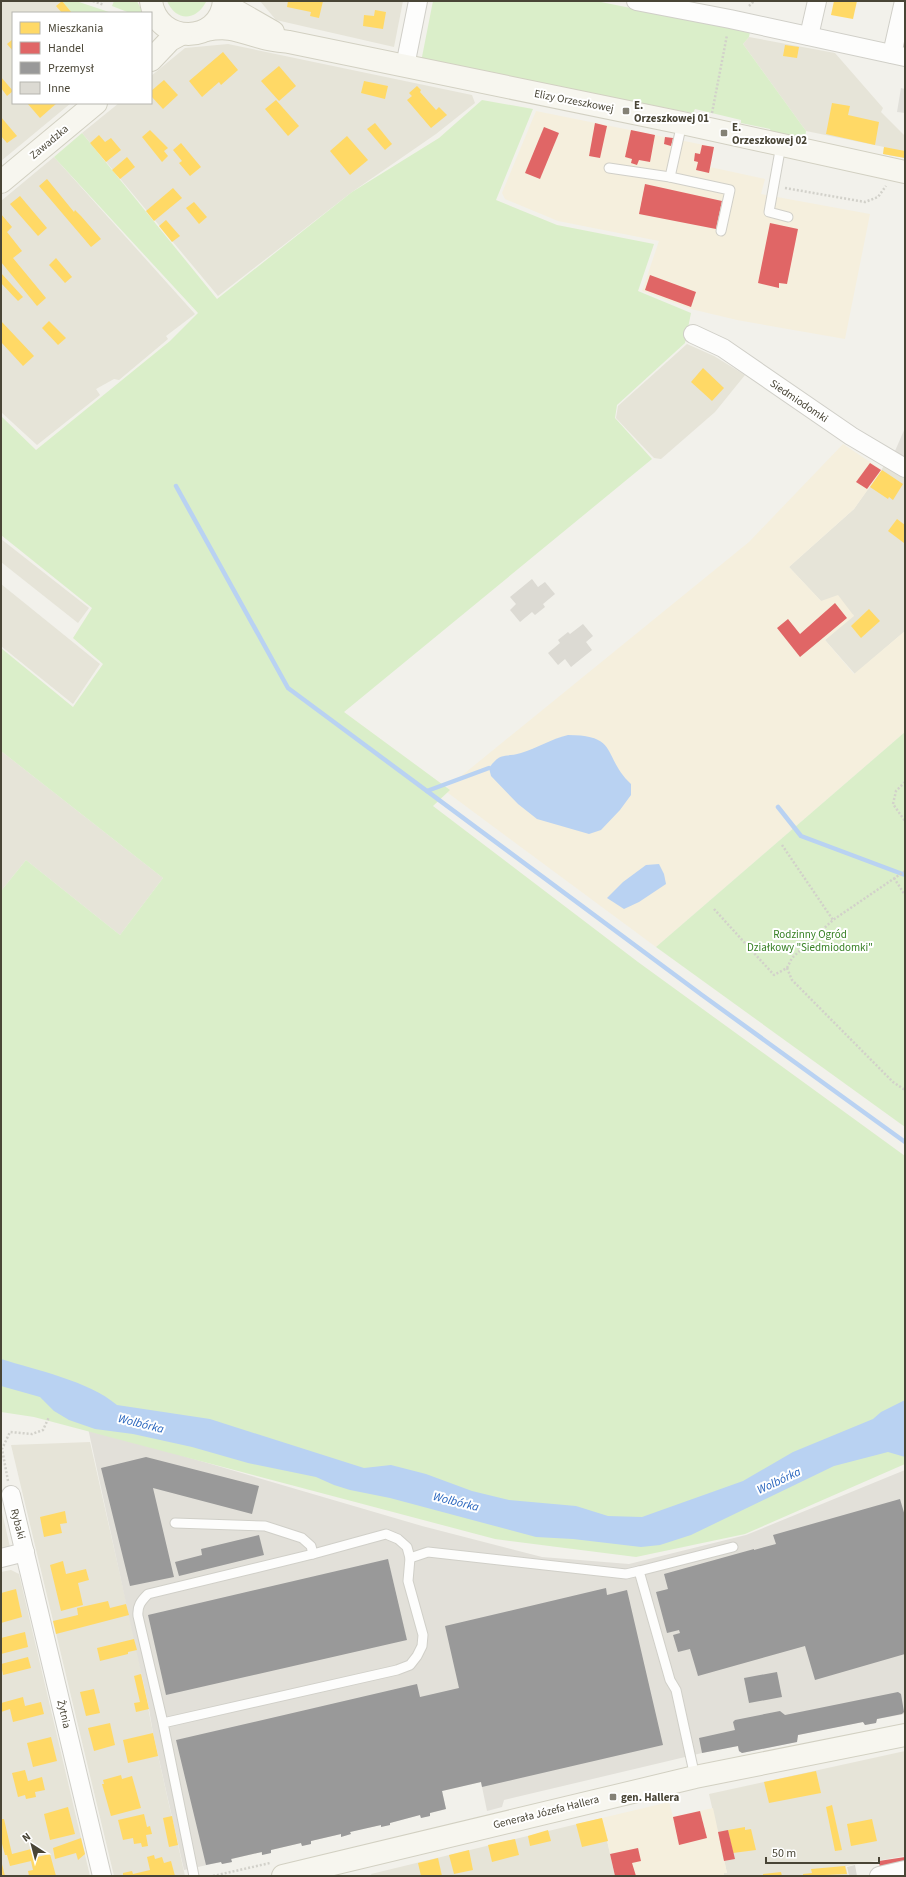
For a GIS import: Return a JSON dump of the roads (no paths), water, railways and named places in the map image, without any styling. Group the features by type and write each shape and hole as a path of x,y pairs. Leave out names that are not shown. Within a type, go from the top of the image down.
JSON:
{"street":[{"path":"405,66 418,1"},
{"path":"636,1 697,7 730,19 898,55 904,1"},
{"path":"809,36 818,1"},
{"path":"206,30 218,19 224,3"},
{"name":"Elizy Orzeszkowej","path":"224,3 289,42"},
{"path":"152,13 163,25 181,34"},
{"name":"Elizy Orzeszkowej","path":"181,34 189,34 222,27 264,38 682,123 900,171"},
{"path":"152,59 170,40 181,34"},
{"name":"Zawadzka","path":"1,182 95,104"},
{"name":"Siedmiodomki","path":"693,334 723,348 852,436 905,468"},
{"name":"Rybaki","path":"1,1558 25,1552 11,1495"},
{"name":"Żytnia","path":"25,1552 102,1876"},
{"name":"Generała Józefa Hallera","path":"283,1876 695,1777 905,1735"},
{"path":"879,1876 905,1870"}],"lane":[{"path":"670,177 682,123"},
{"path":"780,145 769,212 788,217"},
{"path":"610,168 670,177 730,190 721,231"},
{"path":"175,1522 265,1526 302,1538 311,1546 313,1554"},
{"path":"164,1723 397,1670 410,1665 418,1656 422,1646 423,1636 408,1581 410,1558 407,1547 398,1539 386,1534 313,1554 148,1594 141,1601 138,1609 138,1616 164,1723 194,1876"},
{"path":"410,1558 428,1552 626,1574 733,1547"},
{"path":"639,1571 670,1680 676,1690 695,1777"}],"water":[{"path":"568,735 584,736 596,739 603,743 622,774 631,784 631,795 620,810 601,830 589,834 537,819 518,804 491,776 489,768 500,757 521,753"},
{"path":"659,864 664,874 666,884 639,902 624,909 607,898 623,882 646,865"},
{"name":"Wolbórka","path":"1,1359 62,1377 92,1389 117,1405 210,1419 364,1468 391,1465 426,1474 472,1491 509,1500 576,1506 608,1516 642,1517 743,1481 793,1452 873,1419 881,1412 905,1400 905,1457 888,1452 834,1466 691,1535 660,1545 641,1547 573,1539 536,1537 390,1498 350,1490 316,1477 248,1463 192,1447 133,1434 95,1429 69,1420 54,1411 40,1397 1,1386"}],"waterway":[{"path":"176,486 288,688 702,995 905,1142"},
{"path":"427,791 489,768"},
{"path":"778,807 801,836 905,875"}],"place":[{"name":"E. Orzeszkowej 01","path":"626,111"},
{"name":"E. Orzeszkowej 02","path":"724,133"},
{"name":"gen. Hallera","path":"613,1797"}],"park label":[{"name":"Rodzinny Ogród Działkowy \"Siedmiodomki\"","path":"810,940"}]}
